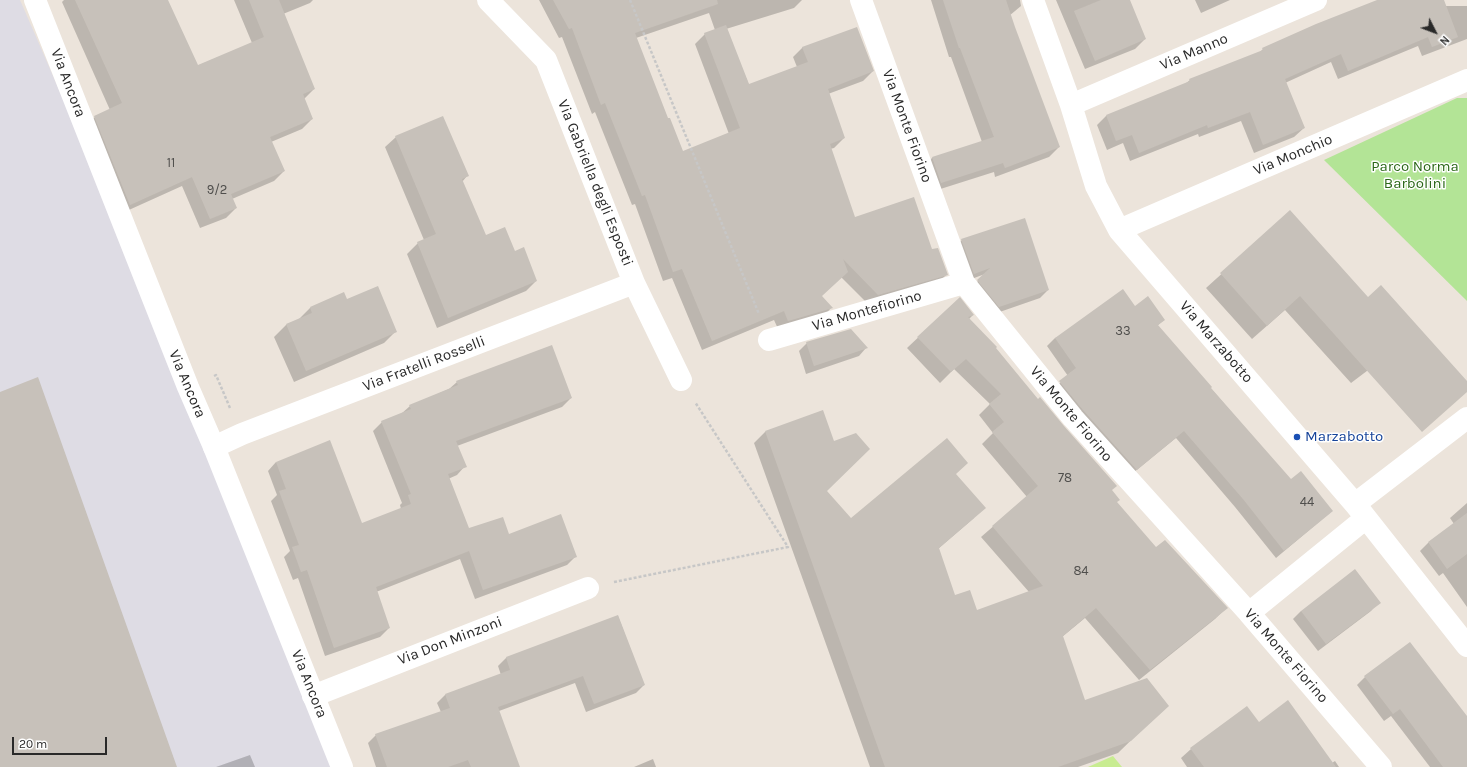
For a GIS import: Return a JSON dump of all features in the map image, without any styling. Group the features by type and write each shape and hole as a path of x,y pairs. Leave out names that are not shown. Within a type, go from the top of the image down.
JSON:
{"street":[{"name":"Via Ancora","path":"35,0 188,387 214,447 342,767"},
{"name":"Via Gabriella degli Esposti","path":"488,0 546,60 634,283 681,380"},
{"name":"Via Monte Fiorino","path":"861,0 964,283 1072,418 1250,613 1381,767"},
{"name":"Via Marzabotto","path":"1033,0 1071,105 1096,186 1119,230 1360,511 1467,646"},
{"name":"Via Manno","path":"1071,105 1316,0"},
{"name":"Via Monchio","path":"1119,230 1467,80"},
{"name":"Via Fratelli Rosselli","path":"214,447 249,432 634,283"},
{"name":"Via Montefiorino","path":"769,340 964,283"},
{"path":"1250,613 1360,511 1467,418"},
{"name":"Via Don Minzoni","path":"313,696 588,588"}],"path":[{"path":"630,0 769,340"},
{"path":"588,588 788,547 681,380"}],"shaded area":[{"path":"0,0 20,0 114,216 338,767 0,767"}],"green space":[{"name":"Parco Norma Barbolini","path":"1457,98 1467,98 1467,301 1324,160"},
{"path":"1113,756 1122,767 1088,767"}],"building":[{"path":"75,0 168,0 198,65 264,37 249,0 279,0 315,89 303,94 313,119 270,137 285,171 231,194 237,208 210,219 192,177 130,205 94,116 122,103"},
{"path":"553,0 717,0 718,4 635,33 668,118 670,118 683,151 740,128 704,33 726,25 749,84 808,62 802,47 857,27 874,71 828,89 845,138 830,144 855,217 914,197 932,249 938,248 948,275 878,295 843,259 848,272 822,296 833,308 788,321 784,311 712,341 682,269 673,272 645,195 642,196 605,103 601,105 572,28 569,29"},
{"path":"943,0 1006,0 1060,147 1005,168 1003,163 941,183 932,157 994,137 959,48"},
{"path":"1101,0 1130,0 1146,39 1095,61 1074,11"},
{"path":"1377,0 1444,0 1458,37 1432,47 1428,37 1348,71 1341,54 1285,79 1305,128 1263,145 1250,112 1208,128 1207,125 1139,153 1132,135 1116,141 1106,115 1190,81 1189,79 1263,50 1262,48 1316,24"},
{"path":"443,116 469,176 462,179 486,235 505,227 515,251 524,247 537,281 448,318 417,242 436,234 395,136"},
{"path":"1290,210 1368,297 1381,285 1467,381 1467,392 1422,432 1300,296 1267,326 1220,273"},
{"path":"1025,218 1049,290 999,307 977,280 990,268 974,274 961,239"},
{"path":"378,286 397,332 306,371 286,324 312,313 310,307 344,292 347,299"},
{"path":"1123,289 1135,306 1148,296 1165,320 1158,325 1212,387 1211,388 1291,479 1301,471 1333,511 1284,551 1243,499 1184,431 1137,470 1059,381 1076,368 1055,338"},
{"path":"960,297 974,315 968,317 997,347 996,348 1038,399 1040,397 1117,486 1112,490 1120,500 1117,502 1156,547 1165,540 1228,608 1150,670 1096,608 1063,636 1085,700 1147,678 1169,706 1131,741 1058,767 885,767 765,431 823,410 834,441 856,433 870,449 827,491 851,518 947,438 968,463 956,474 986,508 939,548 955,595 970,590 977,610 1043,586 992,526 1038,486 992,432 1004,422 989,404 1001,394 966,359 951,372 917,337"},
{"path":"851,329 868,348 814,366 806,342"},
{"path":"552,345 572,398 456,441 467,467 448,474 469,528 503,517 509,534 561,514 577,557 483,590 469,551 376,587 390,628 334,648 307,570 301,572 292,547 299,545 279,491 286,489 276,462 330,440 362,523 411,504 408,495 411,494 381,421 411,409 409,405 458,385 456,381"},
{"path":"38,377 177,767 0,767 0,392"},
{"path":"1467,513 1467,554 1447,569 1428,542"},
{"path":"1355,569 1381,603 1326,644 1301,611"},
{"path":"618,615 645,685 594,704 583,676 498,707 520,767 471,767 468,760 448,767 387,767 375,734 450,708 445,694 510,670 506,657"},
{"path":"1410,642 1467,716 1467,767 1443,767 1400,709 1393,714 1364,676"},
{"path":"1288,700 1336,767 1204,767 1190,748 1247,706 1259,722"}],"place":[{"name":"Marzabotto","path":"1297,437"}]}
